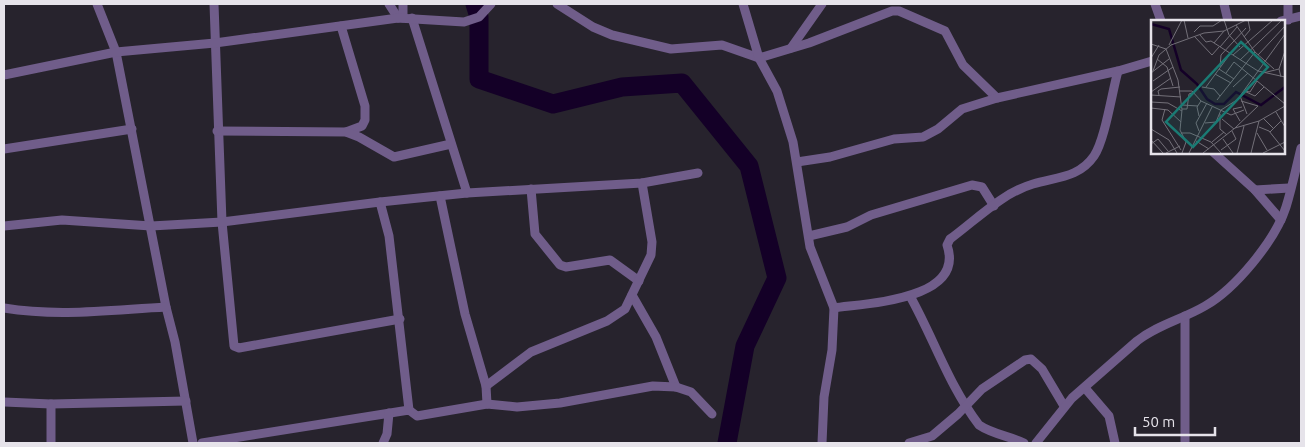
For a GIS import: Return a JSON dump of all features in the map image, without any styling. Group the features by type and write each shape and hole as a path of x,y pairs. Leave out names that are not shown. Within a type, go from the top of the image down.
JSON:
{"street":[{"path":"97,4 116,52 193,443"},
{"path":"214,4 217,131 222,222 234,346 238,348 400,319"},
{"path":"390,4 404,18"},
{"path":"403,4 404,18 451,144 467,193"},
{"path":"4,75 116,52 215,43 404,18 464,22 479,17 491,4"},
{"path":"557,4 593,28 612,35 671,49 722,45 759,58 790,49 892,11 899,11 945,31 963,65 997,98"},
{"path":"743,4 759,58 777,91 793,142 814,260 834,308 832,350 824,397 822,443"},
{"path":"790,49 822,4"},
{"path":"1155,4 1161,20"},
{"path":"1224,4 1228,20"},
{"path":"1288,4 1284,20 1301,16"},
{"path":"217,131 346,132 362,126 365,120 365,106 341,26"},
{"path":"797,162 830,157 894,139 922,137 938,128 962,109 997,98 1118,71 1151,61"},
{"path":"834,308 910,296 929,288 942,275 949,264 951,256 947,245 950,239 1012,192 1032,184 1068,177 1083,168 1094,156 1100,143 1118,71"},
{"path":"4,148 132,130"},
{"path":"346,132 366,140 394,157 451,144"},
{"path":"1036,443 1064,406 1146,334 1207,306 1228,288 1263,250 1281,220 1301,148"},
{"path":"1215,154 1255,190 1281,220"},
{"path":"4,226 62,220 151,226 222,222 467,193 642,182 698,173"},
{"path":"486,386 531,352 620,314 632,295 651,255 652,242 642,182"},
{"path":"809,236 847,227 870,215 972,185 982,187 994,206"},
{"path":"1255,190 1289,188"},
{"path":"531,189 532,225 535,234 560,265 566,267 610,260 639,280"},
{"path":"440,196 465,314 486,386 487,404"},
{"path":"380,202 389,236 409,410"},
{"path":"632,295 656,337 676,387"},
{"path":"910,296 935,342 943,366 979,425 988,431 1006,435 1024,443"},
{"path":"4,308 80,314 166,306"},
{"path":"1185,316 1185,443"},
{"path":"909,443 932,436 982,389 1025,360 1031,359 1042,369 1064,406"},
{"path":"202,443 409,410 417,416 487,404 525,406 560,403 653,386 676,387 692,392 712,414"},
{"path":"1085,388 1109,416 1114,443"},
{"path":"4,402 51,404 186,401"},
{"path":"51,404 51,443"},
{"path":"383,443 387,434 389,413"},
{"path":"1046,432 1048,443"}],"waterway":[{"path":"475,4 479,17 479,79 553,104 622,87 682,83 749,166 777,278 745,346 727,443"}]}
